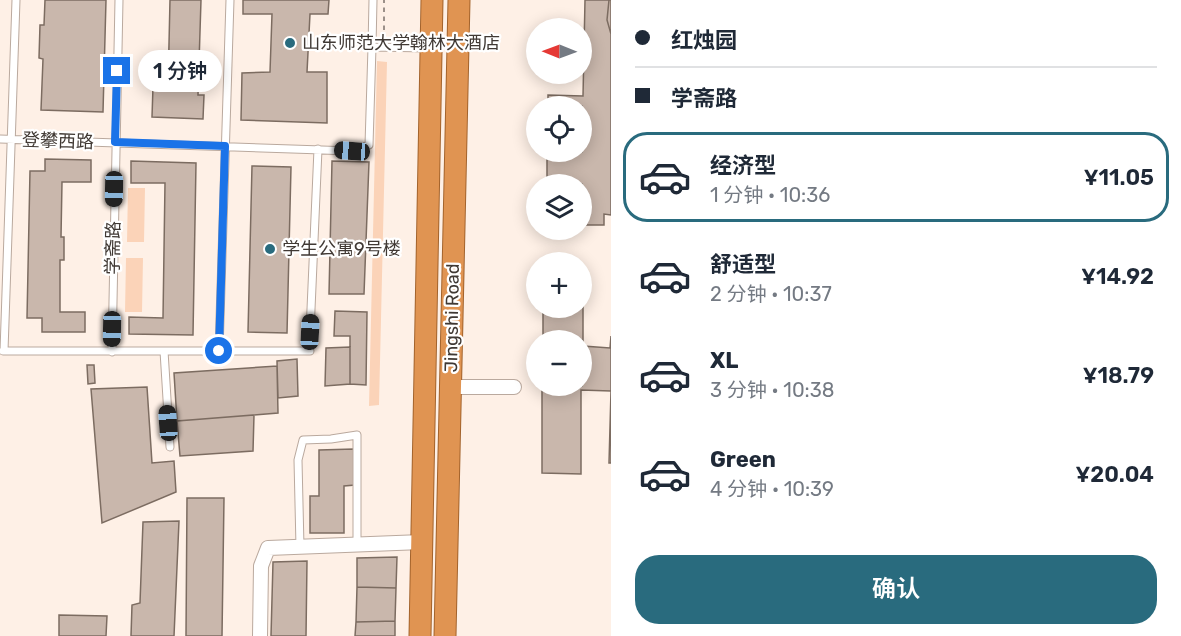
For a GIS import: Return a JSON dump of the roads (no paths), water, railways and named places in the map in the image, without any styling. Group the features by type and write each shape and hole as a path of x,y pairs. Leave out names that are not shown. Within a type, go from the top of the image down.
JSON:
{"highway":[{"name":"Jingshi Road","path":"420,636 432,0"},
{"name":"Jingshi Road","path":"445,636 459,0"}],"street":[{"path":"451,387 514,387"},
{"path":"260,636 261,566 268,548 422,542"}],"lane":[{"path":"16,0 2,351 310,351"},
{"name":"学斋路","path":"112,352 119,0"},
{"path":"219,351 230,0"},
{"path":"373,0 372,47 431,48"},
{"name":"登攀西路","path":"0,139 352,151 369,145 372,47"},
{"path":"310,332 318,149"},
{"path":"164,351 170,447"},
{"path":"300,547 298,460 303,440 357,435 357,545"}],"place":[{"name":"山东师范大学翰林大酒店","path":"290,43"},
{"name":"学生公寓9号楼","path":"270,249"}]}
